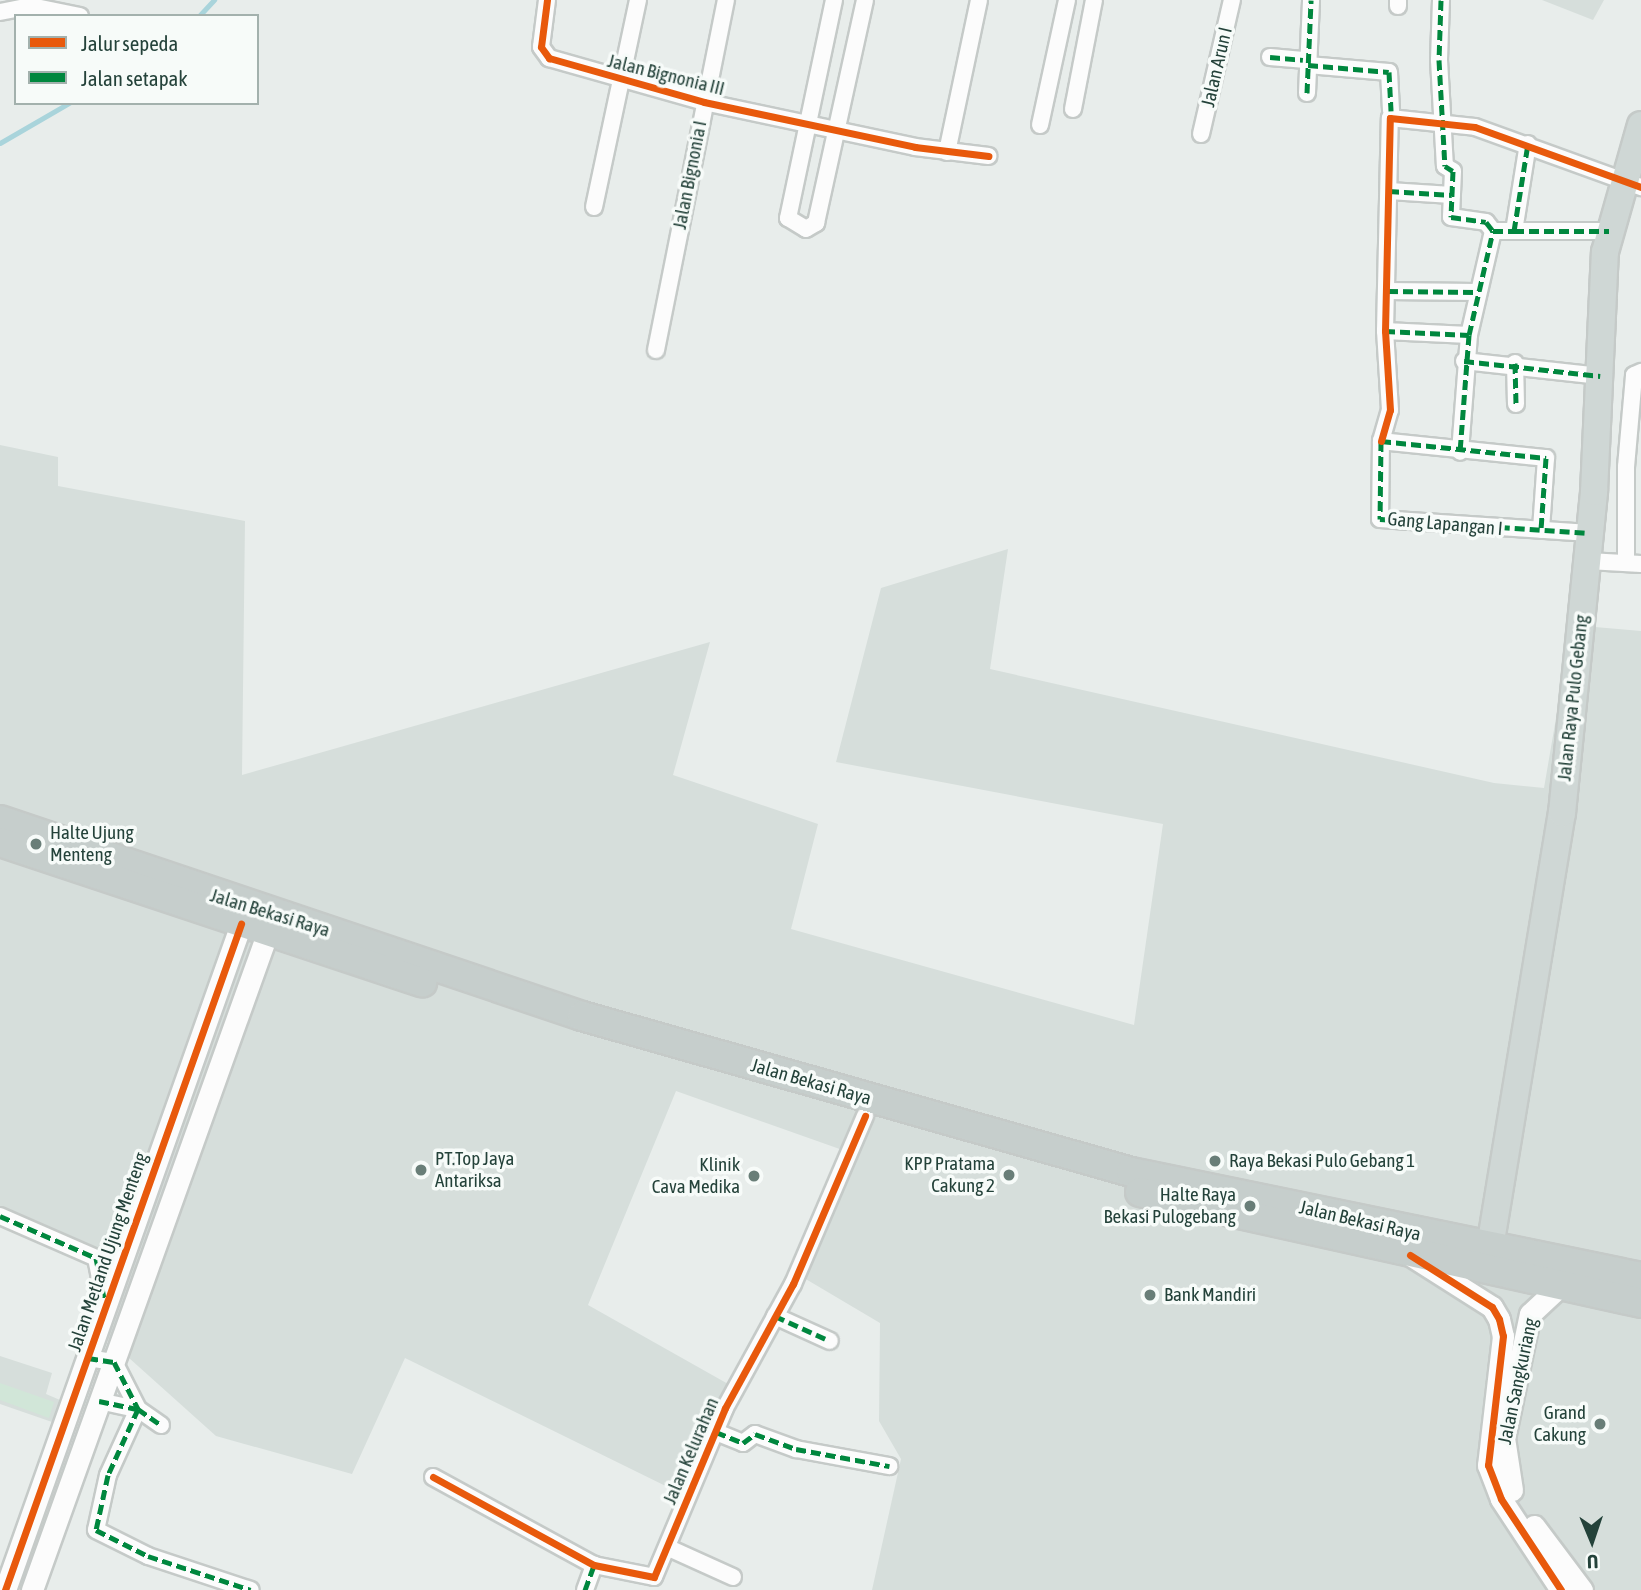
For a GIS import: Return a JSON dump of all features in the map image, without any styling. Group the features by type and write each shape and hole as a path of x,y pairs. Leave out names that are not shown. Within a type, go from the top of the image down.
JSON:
{"highway":[{"name":"Jalan Bekasi Raya","path":"0,820 446,981 865,1116 1129,1180 1487,1260 1559,1286 1641,1303"},
{"name":"Jalan Bekasi Raya","path":"0,842 267,934 446,981 1129,1180 1410,1255 1487,1260 1641,1277"}],"main road":[{"name":"Jalan Raya Pulo Gebang","path":"1487,1260 1549,906 1588,561 1609,231 1632,184 1641,125"}],"street":[{"name":"Jalan Bignonia III","path":"547,0 542,54 620,81 704,102 947,152 988,156"},
{"path":"594,207 638,0"},
{"name":"Jalan Bignonia I","path":"656,350 726,0"},
{"path":"834,0 806,123 788,221 806,229 816,223 864,0"},
{"path":"947,152 979,0"},
{"path":"1040,125 1068,0"},
{"path":"1073,108 1094,0"},
{"name":"Jalan Arun I","path":"1200,134 1232,0"},
{"path":"1307,93 1306,62 1311,0"},
{"path":"1441,0 1452,219 1486,222 1493,231"},
{"path":"0,12 31,6 70,14"},
{"path":"1270,57 1389,72 1391,111"},
{"path":"1541,530 1546,458 1460,452 1381,441 1391,410 1385,331 1390,118 1446,121 1528,144 1632,184"},
{"path":"1514,231 1528,144"},
{"path":"1390,191 1452,195"},
{"path":"1493,231 1609,231"},
{"path":"1460,452 1464,361 1475,292 1493,231"},
{"path":"1388,291 1475,292"},
{"path":"1385,331 1469,335"},
{"path":"1464,361 1515,363 1600,376"},
{"path":"1515,363 1516,404"},
{"path":"1588,561 1634,563 1634,467 1639,372"},
{"name":"Gang Lapangan I","path":"1381,441 1380,519 1590,533"},
{"name":"Jalan Metland Ujung Menteng","path":"5,1590 241,924"},
{"path":"32,1590 267,934"},
{"name":"Jalan Kelurahan","path":"433,1478 594,1565 645,1585 659,1572 671,1549 716,1432 775,1316 865,1116"},
{"path":"0,1216 99,1261 105,1308"},
{"path":"1410,1255 1492,1307 1499,1319 1503,1336 1496,1464"},
{"name":"Jalan Sangkuriang","path":"1559,1286 1530,1314 1496,1464 1501,1499 1561,1590"},
{"path":"775,1316 830,1341"},
{"path":"88,1358 114,1362"},
{"path":"114,1362 138,1409"},
{"path":"100,1401 138,1409 160,1425"},
{"path":"138,1409 108,1475 96,1530 148,1556 242,1588"},
{"path":"716,1432 743,1443 755,1434 796,1449 889,1466"},
{"name":"Jalan Sangkuriang","path":"1496,1464 1535,1529 1582,1590"},
{"path":"671,1549 733,1577"},
{"path":"585,1590 594,1565"}],"shaded area":[{"path":"1542,0 1604,0 1593,20"},
{"path":"0,445 58,457 58,486 245,521 242,775 710,642 673,775 818,824 791,929 1134,1025 1163,824 836,762 881,588 1008,549 990,669 1494,783 1544,788 1572,625 1641,631 1641,1590 872,1590 901,1459 879,1421 880,1323 804,1278 851,1153 676,1091 588,1305 737,1389 686,1496 405,1358 352,1474 216,1436 90,1323 111,1260 26,1228 0,1225"},
{"path":"0,1356 52,1373 46,1394 60,1400 52,1422 0,1404"}],"green space":[{"path":"0,1383 54,1402 49,1418 0,1400"}],"waterway":[{"path":"201,14 214,0"},
{"path":"0,143 66,105"}],"marked path":[{"path":"1307,93 1311,0"},
{"path":"1441,0 1439,60 1445,166 1453,171 1451,217 1486,222 1493,231"},
{"path":"1270,57 1303,60"},
{"path":"1308,65 1389,72 1391,111"},
{"path":"1493,231 1514,231 1528,144"},
{"path":"1389,191 1452,195"},
{"path":"1469,335 1493,231"},
{"path":"1514,231 1609,231"},
{"path":"1388,291 1475,292"},
{"path":"1385,331 1469,335 1460,452"},
{"path":"1464,361 1600,376"},
{"path":"1515,363 1516,404"},
{"path":"1381,441 1380,519 1590,533"},
{"path":"1381,441 1546,458 1541,530"},
{"path":"0,1216 96,1258 104,1298"},
{"path":"775,1316 830,1341"},
{"path":"88,1358 114,1362 138,1409 161,1425"},
{"path":"99,1401 138,1409 108,1475 96,1530 148,1556 251,1590"},
{"path":"716,1432 743,1443 755,1434 796,1449 889,1466"},
{"path":"585,1590 594,1565"}],"cycle path":[{"path":"547,0 541,47 549,58 704,102 915,147 988,156"},
{"path":"1381,441 1390,410 1385,331 1390,118 1475,127 1641,187"},
{"path":"5,1590 241,924"},
{"path":"433,1477 594,1565 654,1577 725,1408 793,1284 865,1116"},
{"path":"1410,1255 1492,1307 1499,1319 1503,1336 1488,1465 1501,1499 1561,1590"}],"place":[{"name":"Halte Ujung Menteng","path":"36,844"},
{"name":"Raya Bekasi Pulo Gebang 1","path":"1215,1161"},
{"name":"PT.Top Jaya Antariksa","path":"421,1170"},
{"name":"KPP Pratama Cakung 2","path":"1009,1175"},
{"name":"Klinik Cava Medika","path":"754,1176"},
{"name":"Halte Raya Bekasi Pulogebang","path":"1250,1206"},
{"name":"Bank Mandiri","path":"1150,1295"},
{"name":"Grand Cakung","path":"1600,1424"}]}
